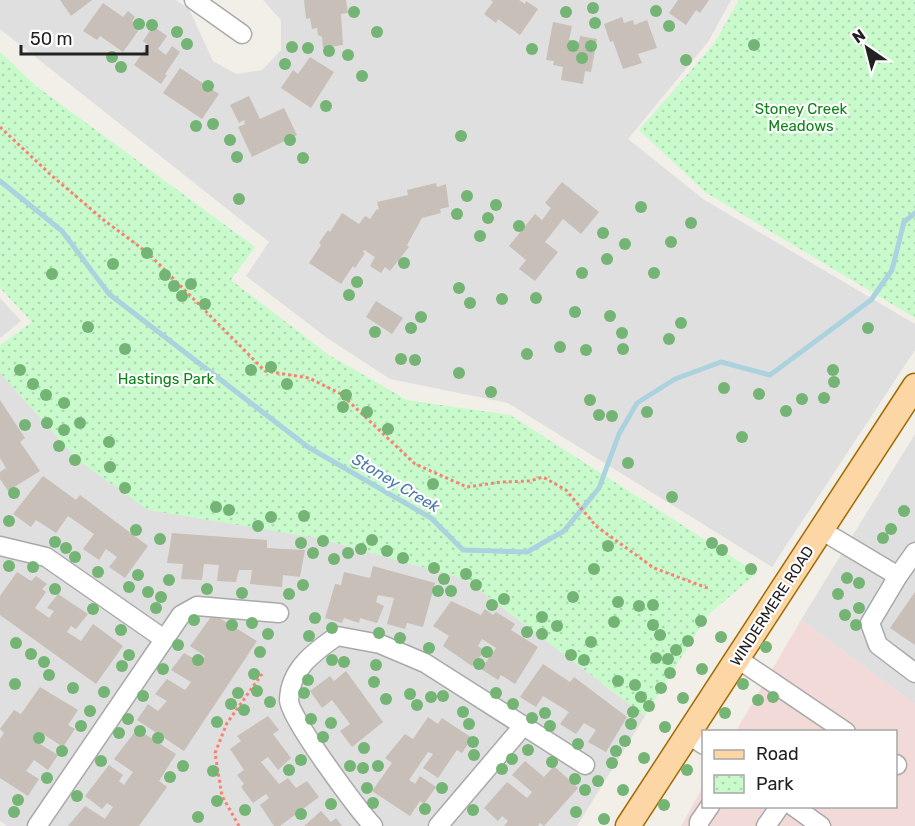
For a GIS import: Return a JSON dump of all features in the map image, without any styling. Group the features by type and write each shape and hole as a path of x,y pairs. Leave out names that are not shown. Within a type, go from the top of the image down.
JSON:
{"main road":[{"name":"WINDERMERE ROAD","path":"628,826 696,740 738,659 915,386"}],"street":[{"path":"194,0 242,34"},
{"path":"821,530 898,576"},
{"path":"0,546 46,557 164,639"},
{"path":"915,552 870,623 878,645 915,673"},
{"path":"37,826 181,615 196,606 279,613"},
{"path":"374,826 358,809 302,728 289,702 293,681 308,656 337,636 380,644 425,663 585,765"},
{"path":"738,659 843,730"},
{"path":"438,826 524,725"},
{"path":"699,826 699,822 709,808"},
{"path":"766,826 779,808"},
{"path":"794,808 821,826"}],"path":[{"path":"0,127 105,221 148,253 266,371 309,378 342,394 415,464 467,487 530,481 543,477 566,490 596,526 654,568 710,589"},
{"path":"239,826 222,796 215,753 226,723 262,674"}],"shaded area":[{"path":"0,0 176,0 189,9 213,61 236,74 262,70 281,50 281,20 263,0 731,0 708,42 628,139 703,199 915,324 915,350 772,567 508,403 390,379 327,338 246,276 269,242 0,29"},
{"path":"0,298 21,321 0,338"},
{"path":"0,373 79,461 322,539 465,579 645,716 577,826 7,826 0,821"},
{"path":"915,434 915,704 801,620"},
{"path":"801,620 915,704 915,826 681,826 702,789 702,808 897,808 897,730 737,730"}],"green space":[{"name":"Stoney Creek Meadows","path":"739,0 915,0 915,318 705,192 639,130 713,45"},
{"name":"Hastings Park","path":"0,52 36,86 255,247 231,280 329,355 407,400 510,415 757,573 707,616 645,716 465,579 322,539 148,510 79,461 0,373 0,345 32,322 0,288"}],"building":[{"path":"60,0 92,0 71,16"},
{"path":"304,0 346,0 348,13 341,14 343,45 323,48 322,37 318,35 317,28 312,29 310,18 306,19"},
{"path":"491,0 519,0 525,4 526,1 538,9 520,35 498,19 496,23 484,14 493,2"},
{"path":"678,0 709,0 700,13 696,10 686,25 669,13"},
{"path":"103,3 123,17 128,11 135,17 132,21 141,27 123,52 100,36 97,40 83,31"},
{"path":"622,17 624,23 633,20 634,25 647,20 657,48 638,54 642,63 623,69 604,24"},
{"path":"553,22 572,26 569,40 579,42 580,36 597,39 591,72 585,71 583,84 561,80 563,67 553,65 554,61 546,60"},
{"path":"153,26 167,36 158,49 166,55 172,46 180,52 161,84 134,65 148,45 143,41"},
{"path":"310,57 334,72 311,108 281,88 293,70 298,74"},
{"path":"180,68 219,94 202,119 163,93"},
{"path":"249,96 260,119 284,108 297,135 252,157 238,127 245,124 244,120 239,123 230,105"},
{"path":"562,182 599,212 581,234 563,219 545,242 558,252 535,281 519,269 526,260 509,246 535,214 542,220 551,208 545,203"},
{"path":"436,183 437,187 446,184 449,207 440,209 441,213 422,218 407,245 409,247 390,271 385,267 381,273 370,266 375,257 364,250 365,253 355,268 353,266 341,284 309,263 321,245 319,243 328,230 330,232 342,213 359,224 365,216 370,219 377,209 379,210 377,202 408,195 407,190"},
{"path":"376,301 403,318 392,334 366,317"},
{"path":"0,400 25,438 20,442 40,471 8,491 0,479 0,472 6,468 0,458"},
{"path":"43,476 76,500 80,495 148,546 125,578 109,567 117,557 106,549 99,560 83,549 94,534 68,516 56,533 36,520 31,527 13,514"},
{"path":"172,533 267,540 267,548 305,550 300,577 283,575 282,587 250,584 252,570 239,570 236,582 217,581 219,565 204,564 202,580 181,579 183,564 167,563"},
{"path":"373,566 435,583 423,627 407,623 405,629 387,624 394,598 378,595 376,602 384,606 377,623 360,618 359,623 344,618 342,623 325,618 335,584 341,585 344,572 370,578"},
{"path":"17,572 31,581 36,576 47,584 42,589 46,592 35,608 49,618 54,611 47,608 58,594 88,614 76,629 71,626 67,632 81,641 93,624 123,646 96,684 0,615 0,596"},
{"path":"915,592 915,645 890,628"},
{"path":"451,601 481,615 485,609 493,615 496,612 515,624 511,630 538,647 515,684 501,675 498,680 481,669 496,648 482,639 478,646 485,651 472,666 443,646 449,636 433,626"},
{"path":"213,614 257,641 184,751 137,720 148,704 158,711 167,701 155,694 167,679 185,690 191,682 171,670 184,653 200,662 205,656 190,646"},
{"path":"543,664 570,682 574,677 627,717 606,752 588,742 596,730 584,723 576,734 560,724 569,712 543,696 536,707 520,697"},
{"path":"346,671 383,722 352,747 340,731 350,724 332,700 322,708 310,691 330,676 334,681"},
{"path":"40,687 78,710 68,725 75,729 63,747 40,732 35,741 58,755 48,770 34,760 26,771 39,779 28,796 0,778 0,739 4,733 0,729 14,710 21,714"},
{"path":"268,716 279,730 273,734 291,758 278,770 268,757 261,762 279,784 288,778 296,788 307,781 319,797 280,826 274,826 260,805 269,798 266,794 253,803 241,787 244,784 237,775 244,770 230,749 241,741 237,736"},
{"path":"428,717 438,724 442,718 472,738 462,753 457,750 438,778 423,768 433,754 428,752 409,780 415,784 420,776 436,787 424,804 420,801 410,816 372,791 392,763 385,758 405,734 413,739"},
{"path":"137,729 176,754 159,781 167,787 139,826 68,826 85,806 105,819 113,807 107,803 102,809 85,796 109,765 123,775 119,781 124,785 133,772 114,759"},
{"path":"525,761 544,777 554,766 578,788 544,826 540,823 538,826 504,826 508,821 502,816 498,821 484,808 507,782 527,798 532,792 512,775"},
{"path":"321,811 331,822 336,818 342,826 304,826"}],"waterway":[{"name":"Stoney Creek","path":"0,181 62,231 109,294 308,447 431,518 463,550 527,552 564,531 599,488 619,434 637,403 675,379 721,362 770,375 871,300 892,270 904,222 915,213"}]}
